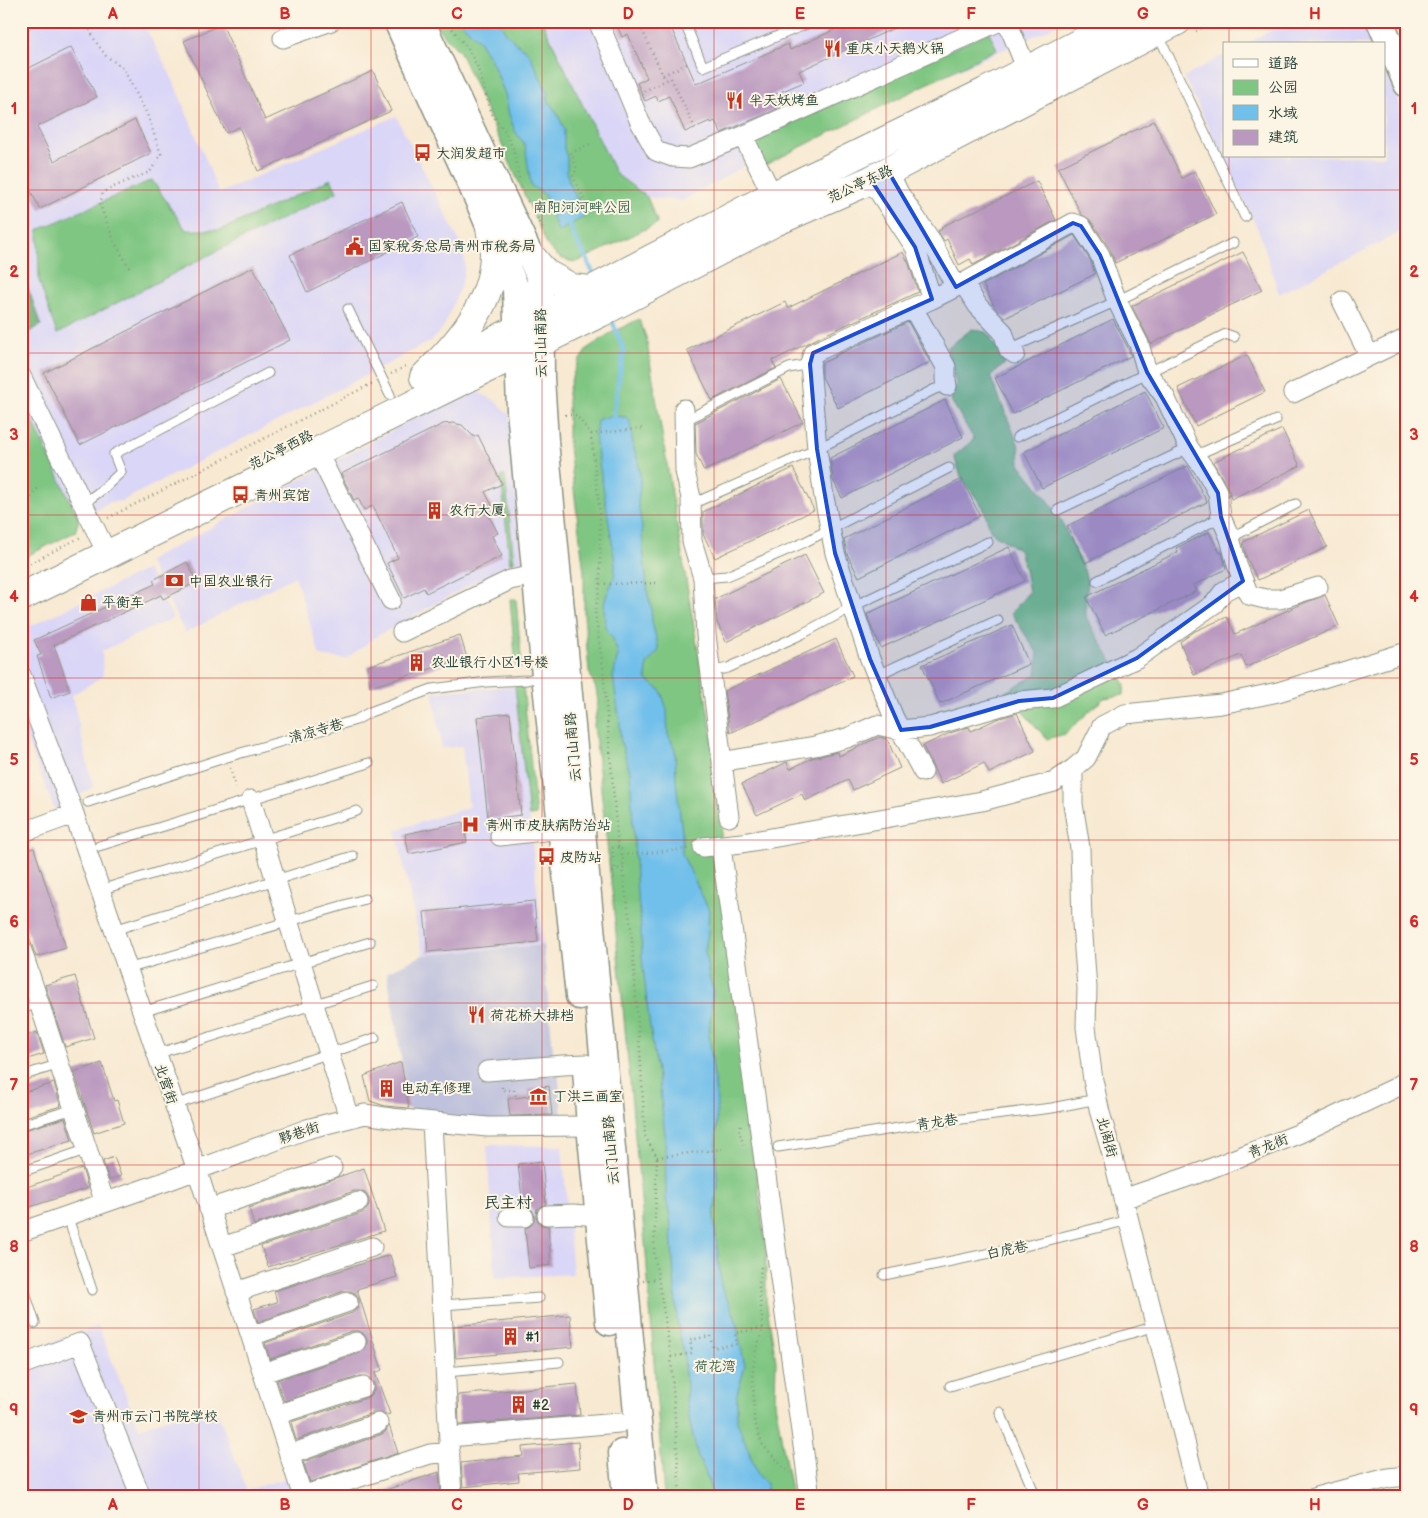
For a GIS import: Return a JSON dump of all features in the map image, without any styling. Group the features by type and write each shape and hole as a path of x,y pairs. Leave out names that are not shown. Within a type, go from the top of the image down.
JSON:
{"main road":[{"name":"云门山南路","path":"397,21 490,227 516,289 529,335 545,441 590,1126 626,1497"},
{"name":"云门山南路","path":"420,21 536,246 540,277 529,335 520,410 545,675 571,828 645,1497"},
{"name":"范公亭东路","path":"529,335 1122,21"},
{"path":"1380,21 1407,84"},
{"name":"范公亭东路","path":"771,206 880,175 1167,26"},
{"path":"418,370 439,362 465,332 484,300 490,280 494,252 490,227"},
{"path":"536,246 545,273 595,301"},
{"name":"范公亭西路","path":"21,584 97,534 418,370 529,335"},
{"name":"范公亭西路","path":"21,597 317,451 529,335"}],"street":[{"path":"283,38 331,21"},
{"path":"598,21 640,122 656,151 673,158 689,158 743,136 966,28 990,23"},
{"path":"1007,21 1027,70"},
{"path":"743,136 771,206"},
{"path":"880,175 899,193 959,285 1002,332 1012,352"},
{"path":"880,175 915,247 932,299"},
{"path":"923,772 894,718 877,676 835,553 817,450 810,364 813,353 932,299 1073,223 1081,226 1100,255 1117,301 1139,344 1147,372 1164,396 1192,452 1206,471 1218,493 1221,518 1250,596 1280,599 1318,587"},
{"path":"1342,301 1370,356"},
{"path":"913,308 946,367 947,386"},
{"path":"1293,393 1407,338"},
{"path":"21,376 97,534"},
{"path":"684,415 685,471 692,504 692,541 703,578 706,636 729,817"},
{"path":"317,451 391,600"},
{"path":"402,632 510,580 535,576"},
{"path":"722,765 732,760 814,746 847,738 877,725 901,730 930,727 1019,701 1053,698 1137,658 1214,604 1224,591 1243,581"},
{"path":"711,846 742,843 982,801 1054,782 1086,758 1102,726 1125,714 1221,704 1278,692 1407,652"},
{"name":"北营街","path":"21,675 80,806 100,890 197,1170 301,1496"},
{"name":"北阁街","path":"1073,769 1073,804 1080,848 1082,923 1087,988 1086,1027 1097,1099 1199,1497"},
{"path":"251,800 349,1118"},
{"path":"21,833 68,816 80,806"},
{"path":"500,836 571,828"},
{"path":"711,846 724,862 808,1490"},
{"path":"21,948 88,1149 103,1203"},
{"path":"487,1072 586,1064"},
{"name":"青龙街","path":"1124,1199 1199,1173 1298,1134 1395,1088 1407,1080"},
{"name":"夥巷街","path":"21,1232 307,1129 365,1114 488,1127 590,1126"},
{"path":"432,1122 452,1497"},
{"path":"209,1209 332,1168"},
{"path":"222,1247 358,1202"},
{"path":"547,1215 573,1214 598,1216"},
{"path":"236,1292 372,1247"},
{"path":"251,1336 348,1302"},
{"path":"263,1373 356,1342"},
{"path":"21,1365 80,1343 141,1497"},
{"path":"276,1415 363,1387"},
{"path":"289,1455 378,1423"},
{"path":"301,1496 430,1454 449,1445 620,1423"},
{"path":"1316,1497 1388,1478 1407,1476"}],"lane":[{"path":"684,21 703,67 814,21"},
{"path":"1167,26 1244,217"},
{"path":"1012,352 1233,244"},
{"path":"348,309 386,387"},
{"path":"1017,437 1226,334 1234,337"},
{"path":"684,415 789,368 810,364"},
{"path":"83,504 104,489 121,472 114,454 268,373"},
{"path":"692,504 817,450 935,389 947,386"},
{"path":"1058,510 1192,452 1276,420"},
{"path":"703,578 727,576 803,543 949,468"},
{"path":"1230,538 1296,504"},
{"path":"1097,581 1221,518"},
{"path":"710,672 728,668 800,635 852,607 988,542"},
{"path":"877,676 998,620"},
{"name":"清凉寺巷","path":"80,806 227,757 356,720 370,712 432,689 486,682 527,680 545,675"},
{"path":"99,846 369,763"},
{"path":"100,890 357,811"},
{"path":"114,930 353,856"},
{"path":"127,969 365,899"},
{"path":"142,1012 370,942"},
{"path":"156,1054 373,986"},
{"path":"21,1009 39,1003"},
{"path":"174,1105 375,1038"},
{"path":"21,1076 60,1064"},
{"name":"青龙巷","path":"778,1147 928,1123 1052,1108 1097,1099"},
{"path":"21,1126 74,1109"},
{"path":"21,1172 88,1149"},
{"path":"67,1216 92,1290"},
{"name":"白虎巷","path":"884,1275 1025,1246 1129,1220"},
{"path":"21,1282 35,1323"},
{"path":"442,1305 539,1298"},
{"path":"950,1386 1156,1326"},
{"path":"446,1372 559,1362"},
{"path":"1000,1412 1036,1497"}],"path":[{"path":"85,21 106,56 123,68 147,114 161,154 150,172 103,192 100,205 114,240 130,269"},
{"path":"446,21 468,49 477,66 493,116 505,132 513,148 520,186"},
{"path":"638,21 665,80"},
{"path":"663,75 687,64"},
{"path":"641,92 672,78 694,128"},
{"path":"588,208 573,176 577,169 570,153 590,144"},
{"path":"529,209 526,200 538,204 541,214 555,207 570,212 583,198"},
{"path":"536,217 542,227 536,246"},
{"path":"21,568 79,538 97,534 418,370"},
{"path":"565,415 576,415 590,434 600,515 600,584 595,613 603,668 618,847 620,846 622,855 624,868 622,869 631,928 645,1136 657,1157 654,1252 671,1357 680,1497"},
{"path":"590,434 645,428"},
{"path":"21,509 38,488"},
{"path":"600,584 659,583"},
{"path":"227,757 238,792 251,800"},
{"path":"622,855 711,846"},
{"path":"618,847 612,848 615,869 622,869"},
{"path":"741,1124 739,1131 747,1152"},
{"path":"657,1157 722,1149"},
{"path":"761,1264 759,1286 763,1328 756,1350 753,1369 754,1420 762,1444 808,1490"},
{"path":"640,1281 659,1279"},
{"path":"671,1357 692,1353 690,1340 710,1336 713,1348 737,1344 735,1333 763,1328"}],"highlighted area":[{"path":"888,171 956,287 1073,223 1081,226 1100,255 1147,372 1218,493 1221,517 1243,581 1137,658 1053,698 1019,701 930,727 901,730 870,659 835,553 817,449 810,364 813,353 932,299 915,247 871,180"}],"shaded area":[{"path":"21,21 142,21 171,76 219,193 396,116 463,248 464,274 443,328 431,341 386,365 122,501 110,502 79,520 21,396"},
{"path":"542,21 1064,21 1041,33 753,161 682,201 647,197 616,174"},
{"path":"1288,21 1363,21 1372,42 1250,42"},
{"path":"1223,56 1223,158 1184,77"},
{"path":"1386,72 1396,94 1407,129 1407,229 1279,294 1260,234 1223,158 1386,158"},
{"path":"475,391 496,401 510,416 522,561 510,563 377,636 346,659 320,656 295,576 185,633 148,561 446,402"},
{"path":"147,569 173,618 102,651 103,676 72,695 93,787 55,810 21,726 21,631"},
{"name":"青州市皮肤病防治站","path":"515,686 543,945 423,955 396,830 469,807 462,746 442,748 433,692"},
{"path":"543,945 553,1051 558,1065 562,1119 512,1124 410,1112 387,972 423,955"},
{"path":"487,1145 562,1146 573,1274 495,1278"},
{"name":"青州市云门书院学校","path":"98,1326 139,1428 214,1403 247,1490 293,1476 299,1497 21,1497 21,1353"}],"green space":[{"name":"南阳河河畔公园","path":"433,21 542,21 616,174 647,197 658,223 577,262 563,259 553,252 547,245 460,52"},
{"path":"989,32 997,49 759,168 749,143"},
{"path":"331,179 337,192 221,249 57,334 39,281 38,230 152,180 186,230 221,230"},
{"path":"21,217 24,222 25,279 41,325 21,337"},
{"name":"荷花湾","path":"639,319 646,337 716,760 712,781 722,832 719,845 766,1253 766,1300 776,1361 775,1402 792,1497 664,1497 646,1254 612,891 594,725 598,702 596,689 589,672 584,615 584,573 568,439 568,392 579,361 588,348 609,334"},
{"path":"972,329 988,333 1005,364 990,376 1019,446 1020,465 1048,500 1062,522 1084,570 1088,584 1086,617 1125,684 1124,695 1104,698 1065,734 1047,739 1005,692 1036,675 1038,654 1011,613 1029,592 1019,550 991,532 983,507 962,479 954,456 974,439 951,400 956,383 947,348"},
{"path":"21,396 79,520 75,532 21,559"},
{"path":"501,476 505,476 514,562 510,563"},
{"path":"510,599 516,599 522,667 516,667"},
{"path":"523,685 536,815 529,816 515,686"}],"water":[{"path":"460,21 498,21 507,34 527,51 531,57 548,94 548,100 558,115 564,129 564,148 567,158 569,182 585,216 558,232 544,194 531,186 525,145 515,131 509,115 505,94 492,62 480,42"},
{"path":"609,416 626,417 630,422 633,446 640,473 638,502 648,596 659,650 647,664 646,679 661,691 667,710 668,734 675,749 682,854 709,910 705,951 713,989 709,1035 717,1101 716,1162 718,1187 714,1217 721,1286 735,1317 745,1366 737,1394 737,1421 758,1475 767,1484 766,1497 713,1497 705,1471 698,1457 686,1400 685,1362 677,1321 670,1217 666,1199 665,1135 642,958 630,772 620,738 620,723 613,677 618,654 613,639 605,627 604,604 614,578 615,566 595,438 597,420"}],"building":[{"path":"615,21 668,21 696,84 788,44 790,50 854,21 910,21 799,71 804,82 771,96 777,109 721,133 715,121 711,123 710,121 685,132 669,96 658,101 656,96 645,101 637,83 647,78 628,34 622,37"},
{"path":"222,24 265,120 373,71 391,111 258,171 239,127 226,133 184,41"},
{"path":"71,47 97,97 37,127 54,161 135,120 151,153 40,209 21,172 21,72"},
{"path":"1154,121 1182,178 1195,171 1216,214 1115,263 1110,249 1090,220 1081,214 1058,168"},
{"path":"1037,181 1056,220 973,265 970,259 959,265 947,239 944,241 938,231 942,229 941,227"},
{"name":"国家税务总局青州市税务局","path":"402,202 418,237 307,292 290,255"},
{"path":"1074,235 1090,260 1095,274 1005,318 994,306 983,285"},
{"path":"903,252 918,292 772,361 776,368 712,400 687,350 785,302 788,308"},
{"path":"1243,252 1262,290 1151,344 1132,306"},
{"path":"253,267 290,340 80,445 44,373"},
{"path":"1113,319 1131,356 1013,414 995,378"},
{"path":"908,322 930,362 838,408 822,377 822,363"},
{"path":"1247,355 1265,392 1196,426 1178,388"},
{"path":"781,379 803,422 704,471 696,454 695,423"},
{"path":"1145,391 1164,428 1042,488 1024,452"},
{"path":"945,400 963,437 842,498 833,480 830,458"},
{"name":"农行大厦","path":"453,423 462,425 474,437 478,435 502,484 485,492 495,511 488,514 498,533 492,536 502,556 426,593 424,588 404,598 387,563 398,558 373,506 364,510 358,498 354,500 341,474 443,424"},
{"path":"1282,429 1300,466 1231,499 1228,488 1213,462"},
{"path":"1188,466 1207,502 1085,563 1067,526"},
{"path":"793,468 814,510 715,558 703,534 703,512"},
{"path":"962,479 980,516 859,577 847,554 844,539"},
{"path":"1309,510 1327,547 1258,580 1247,559 1243,542"},
{"path":"1209,532 1220,553 1222,552 1226,569 1194,585 1197,591 1105,635 1086,597 1178,552 1176,548"},
{"path":"1009,547 1025,581 881,648 867,614"},
{"path":"805,555 824,593 726,642 717,622 715,599"},
{"path":"187,562 197,582 163,599 161,595 54,645 70,691 51,698 37,656 41,655 34,640 155,584 153,580"},
{"path":"1325,595 1339,626 1246,667 1241,655 1194,675 1180,642 1195,631 1227,617 1235,634"},
{"path":"1012,625 1029,664 940,704 922,665"},
{"name":"农业银行小区1号楼","path":"460,635 467,658 370,687 368,666"},
{"path":"836,639 853,676 730,733 724,691"},
{"path":"510,713 521,815 488,819 477,717"},
{"path":"1017,713 1035,751 989,773 984,763 941,784 923,746 950,733 969,727 971,731 997,719"},
{"path":"879,737 887,739 900,768 853,790 848,780 805,801 802,794 757,815 742,784 787,762 790,769 812,758 837,752 839,756"},
{"path":"463,822 467,842 409,854 405,834"},
{"path":"34,848 66,948 36,957 21,914 21,852"},
{"path":"534,901 538,942 428,952 424,912"},
{"path":"75,976 94,1038 65,1047 45,985"},
{"path":"37,1032 44,1054 21,1061 21,1037"},
{"name":"电动车修理","path":"401,1062 409,1108 385,1106 370,1101 364,1076"},
{"path":"102,1063 114,1101 117,1100 124,1123 94,1133 74,1072"},
{"path":"54,1083 61,1106 21,1118 21,1093"},
{"path":"549,1086 552,1115 510,1116 508,1099 529,1096 529,1089"},
{"path":"65,1118 72,1140 21,1156 21,1131"},
{"path":"114,1157 121,1176 109,1180 103,1161"},
{"path":"542,1161 546,1204 537,1209 536,1216 541,1225 548,1226 551,1265 529,1268 525,1228 533,1223 535,1217 530,1208 523,1206 518,1164"},
{"path":"82,1168 88,1188 21,1210 21,1189"},
{"path":"364,1168 384,1231 268,1267 261,1246 362,1213 367,1209 369,1199 365,1193 354,1191 254,1225 249,1208"},
{"path":"390,1255 397,1277 357,1289 382,1370 375,1373 390,1414 374,1412 296,1440 291,1422 366,1398 372,1394 374,1384 370,1378 360,1376 284,1401 277,1380 360,1353 365,1349 367,1339 363,1333 352,1331 270,1359 265,1343 352,1313 357,1309 359,1299 355,1293 344,1291 258,1322 254,1309 277,1302 274,1291"},
{"name":"#1","path":"570,1315 573,1347 456,1358 454,1326"},
{"name":"#2","path":"577,1384 580,1415 459,1425 458,1395"},
{"path":"389,1425 398,1453 310,1482 303,1462 382,1434"},
{"path":"578,1442 580,1468 518,1473 519,1481 463,1487 461,1463 523,1456 522,1447"},
{"path":"439,1472 441,1497 372,1497 371,1495"}],"waterway":[{"path":"568,219 576,241 586,257 595,278"},
{"path":"611,318 624,351 614,412 615,421"}],"place":[{"name":"重庆小天鹅火锅","path":"832,48"},
{"name":"半天妖烤鱼","path":"735,100"},
{"name":"大润发超市","path":"422,153"},
{"name":"国家税务总局青州市税务局","path":"354,246"},
{"name":"青州宾馆","path":"240,495"},
{"name":"农行大厦","path":"435,510"},
{"name":"中国农业银行","path":"175,581"},
{"name":"平衡车","path":"88,602"},
{"name":"农业银行小区1号楼","path":"417,662"},
{"name":"青州市皮肤病防治站","path":"471,825"},
{"name":"皮防站","path":"546,857"},
{"name":"荷花桥大排档","path":"476,1015"},
{"name":"电动车修理","path":"387,1088"},
{"name":"丁洪三画室","path":"539,1096"},
{"name":"#1","path":"511,1337"},
{"name":"#2","path":"518,1405"},
{"name":"青州市云门书院学校","path":"78,1416"}],"district":[{"name":"民主村","path":"508,1203"}]}
